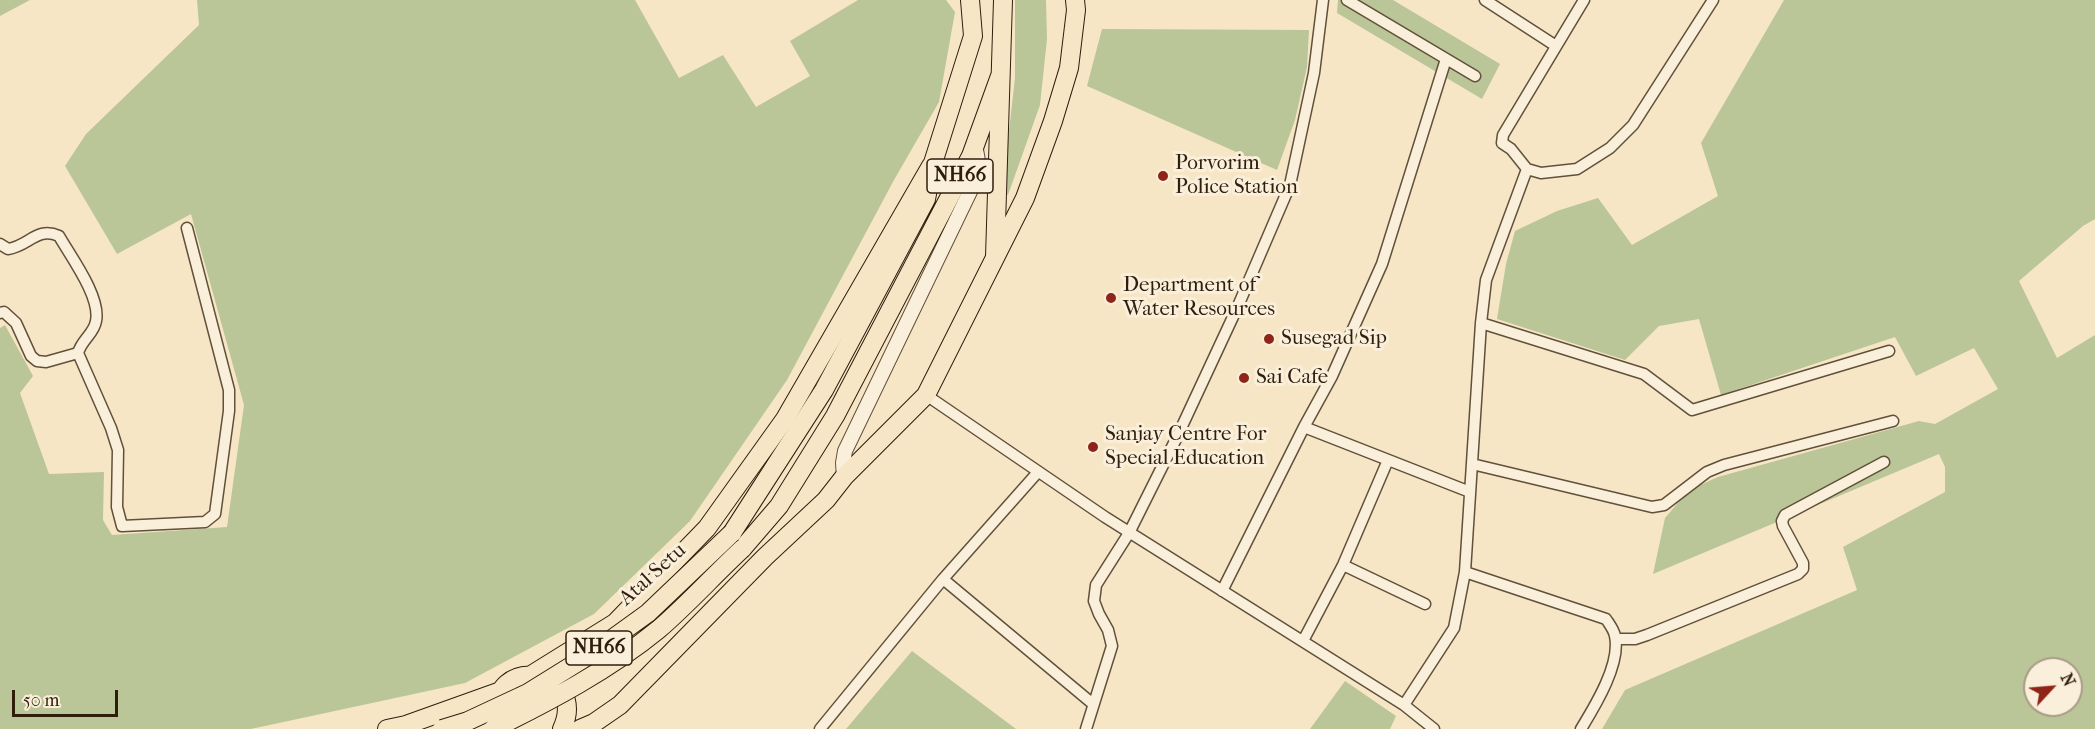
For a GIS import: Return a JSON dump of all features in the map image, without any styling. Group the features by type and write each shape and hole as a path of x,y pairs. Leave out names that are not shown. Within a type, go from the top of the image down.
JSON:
{"main road":[{"name":"NH66","path":"933,163 973,36 970,0"},
{"name":"NH66","path":"975,144 1000,76 1003,0"},
{"path":"580,729 594,723 620,705 765,557 826,500 844,477 926,395 1025,198 1053,122 1069,69 1076,10 1075,0"},
{"path":"995,257 1000,76"},
{"name":"Atal Setu","path":"493,729 538,707 594,674 659,629 742,549 779,506 835,416 911,273 975,144"},
{"name":"Atal Setu","path":"442,729 468,721 528,693 594,652 648,613 732,532 824,390 926,199 933,163"},
{"path":"533,675 615,623 706,528 785,419 933,163"},
{"path":"387,729 406,725 501,691 515,678 533,675 541,676 555,684 565,697 567,713 562,729"},
{"path":"501,691 495,710 501,729"}],"street":[{"path":"1086,729 1112,646 1108,630 1094,601 1096,585 1129,533 1177,437 1238,306 1290,185 1314,73 1323,0"},
{"path":"1347,0 1474,76"},
{"path":"1485,0 1556,46"},
{"path":"1584,0 1503,135 1502,143 1511,149 1527,169 1541,173 1576,169 1610,148 1633,125 1713,0"},
{"path":"1222,591 1332,376 1382,264 1446,59"},
{"path":"844,477 845,451 976,179 978,161 975,144"},
{"path":"1404,705 1454,628 1465,572 1481,323 1486,280 1527,169"},
{"path":"0,244 8,249 19,248 38,235 50,232 59,236 90,290 96,310 96,322 91,333 81,342 78,353 111,428 118,450 117,507 122,526 205,522 215,514 229,411 229,390 187,228"},
{"path":"0,313 4,312 16,323 31,356 37,361 46,362 78,353"},
{"path":"1481,323 1644,374 1692,410 1889,351"},
{"path":"926,395 1129,533 1404,705 1434,729"},
{"path":"1472,464 1652,507 1664,505 1707,472 1724,465 1893,421"},
{"path":"1304,427 1470,492"},
{"path":"1303,641 1343,565 1389,460"},
{"path":"1616,639 1635,639 1647,635 1798,574 1803,569 1803,562 1783,526 1782,521 1785,515 1884,462"},
{"path":"820,729 943,579 1038,472"},
{"path":"1343,565 1425,603"},
{"path":"1465,572 1606,619 1616,639 1613,659 1605,688 1581,729"},
{"path":"943,579 1093,704"}],"green space":[{"path":"0,0 30,0 0,16"},
{"path":"197,0 635,0 679,78 723,55 756,107 810,76 790,41 858,0 946,0 955,12 939,102 894,180 787,380 690,521 594,614 465,683 251,729 0,729 0,328 5,325 33,376 20,393 49,474 104,472 103,520 112,535 227,527 244,405 191,214 117,254 65,166 86,134 199,25"},
{"path":"1015,0 1046,0 1047,39 1040,105 1008,195 1002,192 1015,78"},
{"path":"1338,0 1393,0 1500,64 1482,99 1337,13"},
{"path":"1784,0 2095,0 2095,219 2083,226 2019,281 2057,358 2095,335 2095,729 1602,729 1625,690 1857,590 1843,547 1945,492 1945,467 1939,454 1653,574 1665,518 1689,490 1718,477 1919,421 1935,424 1998,389 1974,348 1916,376 1895,337 1721,395 1699,319 1659,326 1625,360 1497,319 1506,264 1515,231 1557,211 1598,198 1632,245 1718,196 1701,143"},
{"path":"1102,29 1309,30 1307,67 1295,120 1277,170 1087,86"},
{"path":"912,651 1016,729 846,729"},
{"path":"1345,681 1396,716 1390,729 1310,729"}],"place":[{"name":"Porvorim Police Station","path":"1163,176"},
{"name":"Department of Water Resources","path":"1111,298"},
{"name":"Susegad Sip","path":"1269,339"},
{"name":"Sai Cafe","path":"1244,378"},
{"name":"Sanjay Centre For Special Education","path":"1093,447"}]}
